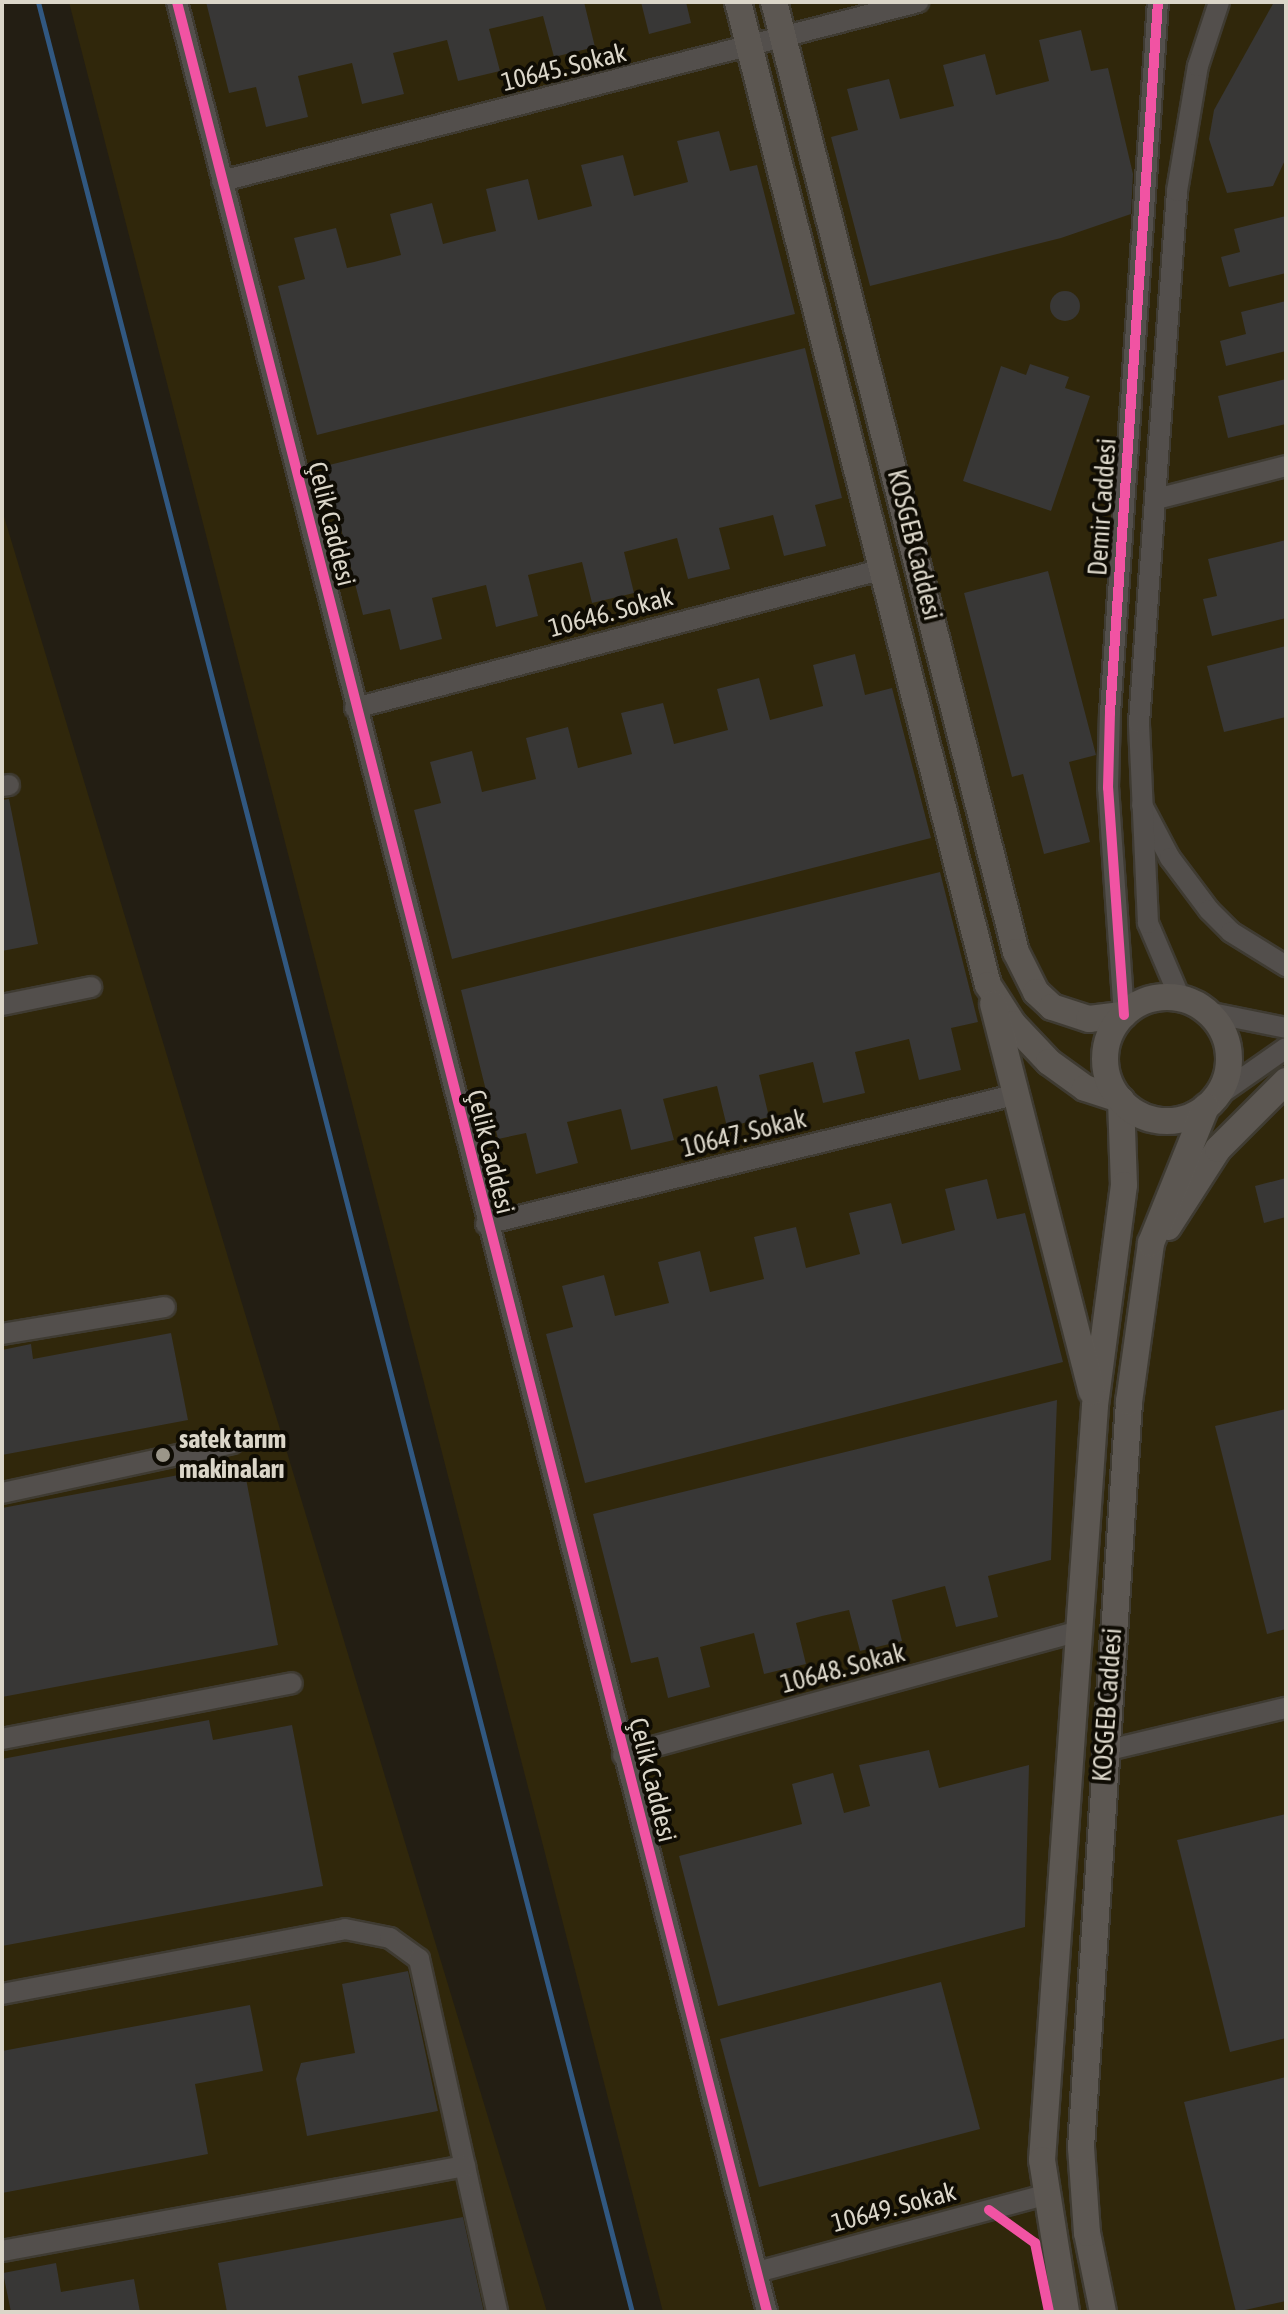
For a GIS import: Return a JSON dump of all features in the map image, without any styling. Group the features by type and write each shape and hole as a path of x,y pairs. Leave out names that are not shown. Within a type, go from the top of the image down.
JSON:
{"main road":[{"name":"KOSGEB Caddesi","path":"738,2 1095,1406"},
{"name":"KOSGEB Caddesi","path":"774,2 1016,952 1036,992 1052,1007 1089,1019 1124,1015"},
{"name":"KOSGEB Caddesi","path":"988,985 1013,1024 1049,1062 1085,1088 1121,1100 1124,1185 1095,1406 1077,1632 1044,2195 1066,2312"},
{"path":"1156,998 1180,998 1207,1012 1222,1031 1228,1053 1226,1077 1211,1102 1185,1118 1162,1120 1139,1114 1121,1100 1107,1072 1105,1057 1124,1015 1156,998"},
{"path":"1146,1269 1218,1149 1286,1081"},
{"name":"KOSGEB Caddesi","path":"1103,2312 1087,2233 1081,2148 1129,1402 1146,1269 1170,1186 1211,1102"}],"street":[{"name":"Çelik Caddesi","path":"177,2 486,1224 767,2312"},
{"name":"10645. Sokak","path":"222,181 785,40 918,2"},
{"name":"Demir Caddesi","path":"1124,1015 1108,788 1110,713 1158,2"},
{"name":"Demir Caddesi","path":"1180,998 1148,923 1138,798 1139,723 1181,150 1198,66 1219,2"},
{"path":"1156,499 1286,466"},
{"name":"10646. Sokak","path":"355,708 880,570"},
{"path":"1138,798 1170,858 1209,910 1231,932 1286,966"},
{"path":"2,1005 91,987"},
{"path":"1207,1012 1286,1028"},
{"path":"1211,1102 1286,1048"},
{"name":"10647. Sokak","path":"486,1224 1014,1095"},
{"path":"2,1334 165,1307"},
{"path":"2,1493 233,1443"},
{"name":"10648. Sokak","path":"623,1755 1077,1632"},
{"path":"2,1739 292,1683"},
{"path":"1105,1751 1286,1708"},
{"path":"2,1994 345,1929 390,1938 419,1959 497,2312"},
{"path":"2,2251 465,2166"},
{"name":"10649. Sokak","path":"757,2272 1044,2195"}],"shaded area":[{"path":"69,2 1286,2 1286,2312 663,2312"},
{"path":"2,510 547,2312 2,2312"}],"building":[{"path":"206,2 584,2 595,47 554,57 543,16 489,29 500,71 458,81 447,40 393,53 404,94 362,104 352,63 298,76 308,117 266,127 256,87 229,93"},
{"path":"641,2 686,2 691,23 649,34"},
{"path":"1274,2 1286,2 1286,158 1273,186 1227,193 1209,139 1214,110"},
{"path":"1081,30 1091,71 1108,68 1133,174 1131,214 1061,238 870,286 831,137 858,130 847,89 889,79 900,119 954,106 943,65 985,54 996,95 1049,81 1039,40"},
{"path":"719,131 730,171 757,165 795,314 317,435 278,286 305,279 294,238 336,228 347,268 374,262 401,255 390,214 432,203 443,244 496,231 486,189 528,179 538,220 592,206 581,165 623,155 634,196 688,182 677,141"},
{"path":"1286,216 1286,273 1229,287 1221,257 1240,252 1234,229"},
{"path":"1065,291 1075,296 1080,306 1075,316 1065,321 1055,316 1050,306 1055,296"},
{"path":"1286,301 1286,351 1226,366 1220,341 1246,334 1241,312"},
{"path":"805,348 842,498 815,505 826,546 784,556 773,515 719,528 730,569 688,579 677,538 624,552 634,593 592,603 582,562 528,575 538,616 496,627 486,585 432,598 442,639 400,650 390,609 363,615 325,466"},
{"path":"1030,364 1069,377 1065,388 1090,396 1051,511 963,481 1001,366 1026,375"},
{"path":"1286,379 1286,424 1228,438 1218,396"},
{"path":"1286,540 1286,618 1212,636 1203,599 1217,596 1208,559"},
{"path":"1048,571 1096,755 1069,762 1090,842 1044,854 1023,774 1012,777 964,593"},
{"path":"1286,646 1286,717 1224,732 1207,666"},
{"path":"855,654 865,695 892,688 931,838 452,959 414,810 441,803 430,762 472,751 482,792 536,779 526,738 568,727 578,768 632,754 621,713 663,703 674,744 728,730 717,689 759,678 770,720 823,706 813,665"},
{"path":"9,799 38,944 2,951 2,800"},
{"path":"940,872 978,1022 951,1028 961,1070 919,1080 909,1039 855,1052 865,1093 823,1103 813,1062 759,1075 769,1117 727,1127 717,1086 663,1099 674,1140 631,1150 621,1109 567,1122 578,1163 536,1174 526,1133 498,1139 461,990"},
{"path":"1286,1178 1286,1217 1264,1223 1255,1186"},
{"path":"987,1179 997,1219 1025,1213 1063,1362 585,1483 546,1334 573,1327 562,1286 604,1275 615,1316 669,1303 658,1262 700,1251 710,1292 764,1279 754,1237 796,1227 806,1268 860,1254 849,1213 891,1203 902,1244 955,1230 945,1189"},
{"path":"171,1333 188,1420 2,1455 2,1350 31,1344 33,1359"},
{"path":"1057,1400 1051,1560 988,1576 998,1617 956,1627 945,1586 892,1600 902,1641 860,1651 849,1610 822,1616 796,1623 806,1664 764,1674 754,1633 700,1647 710,1687 668,1698 658,1657 631,1663 593,1514"},
{"path":"1286,1409 1286,1629 1267,1634 1215,1426"},
{"path":"243,1463 278,1645 2,1697 2,1508"},
{"path":"209,1720 213,1740 292,1725 323,1886 2,1946 2,1759"},
{"path":"929,1750 939,1788 1029,1765 1025,1927 718,2006 679,1856 802,1824 792,1784 833,1773 844,1813 870,1806 859,1765"},
{"path":"1286,1814 1286,2038 1230,2052 1177,1840"},
{"path":"408,1971 438,2111 307,2136 296,2079 301,2063 355,2053 342,1984"},
{"path":"941,1982 980,2129 759,2187 720,2039"},
{"path":"250,2005 263,2071 195,2084 208,2154 2,2193 2,2051"},
{"path":"1286,2077 1286,2301 1236,2312 1184,2102"},
{"path":"463,2217 484,2312 227,2312 218,2263"},
{"path":"56,2263 61,2292 134,2279 140,2312 11,2312 3,2273"}],"waterway":[{"path":"38,2 632,2312"}],"cycle path":[{"path":"177,2 767,2312"},
{"path":"1124,1015 1108,788 1110,713 1158,2"},
{"path":"989,2210 1035,2243 1049,2312"}],"place":[{"name":"satek tarım makinaları","path":"163,1455"}]}
